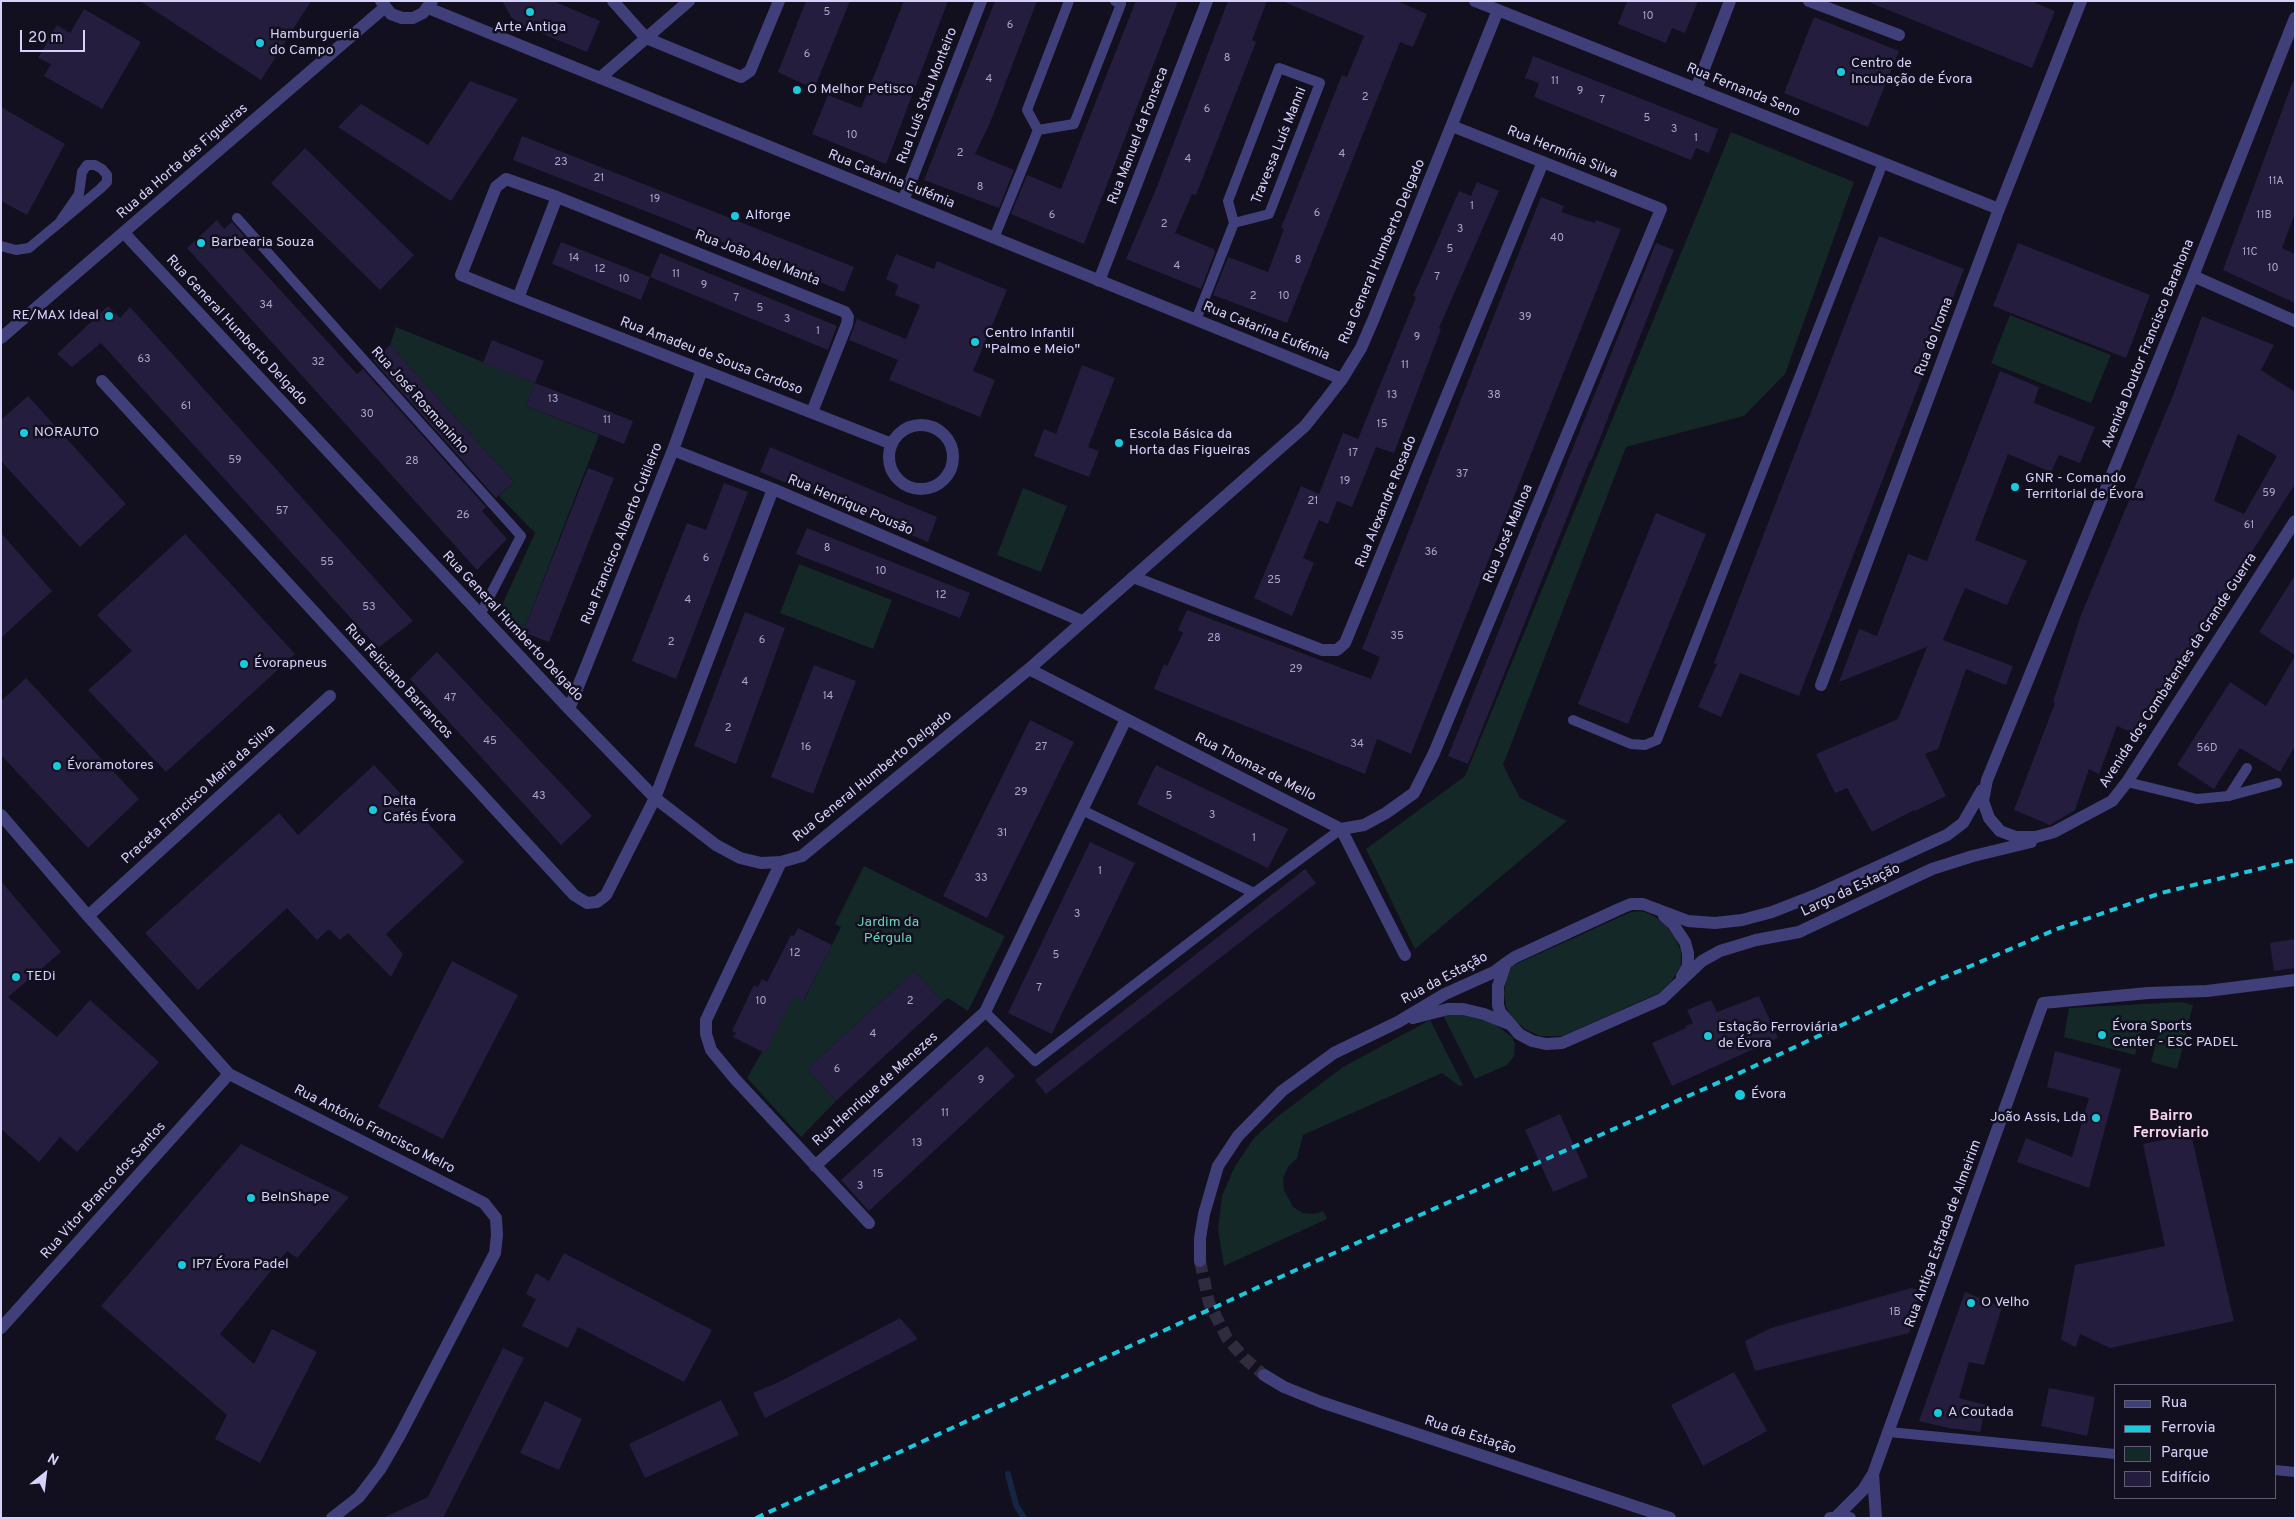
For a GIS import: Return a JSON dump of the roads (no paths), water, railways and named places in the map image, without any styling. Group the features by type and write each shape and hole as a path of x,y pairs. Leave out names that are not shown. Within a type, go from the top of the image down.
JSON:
{"street":[{"path":"613,1 646,38 741,77 750,71 779,1"},
{"path":"600,78 689,1"},
{"name":"Rua Luís Stau Monteiro","path":"903,201 981,1"},
{"name":"Rua Manuel da Fonseca","path":"1099,281 1207,1"},
{"name":"Rua Fernanda Seno","path":"1475,1 1999,209"},
{"path":"1696,89 1730,1"},
{"path":"1809,1 1899,35"},
{"name":"Rua do Iroma","path":"1821,685 1999,209 2080,1"},
{"name":"Rua Catarina Eufémia","path":"430,4 600,78 1342,379"},
{"name":"Rua da Horta das Figueiras","path":"1,338 124,233 382,5 391,14 402,18 413,18 423,13 430,4"},
{"name":"Rua General Humberto Delgado","path":"124,233 480,615 655,798 716,845 740,858 761,863 781,862 802,856 1029,669 1305,426 1342,379 1360,348 1374,318 1498,10"},
{"name":"Avenida Doutor Francisco Barahona","path":"2016,837 2000,831 1989,818 1983,801 1987,780 2193,276 2295,18"},
{"name":"Rua Hermínia Silva","path":"1452,126 1661,209"},
{"name":"Rua Alexandre Rosado","path":"1134,577 1322,650 1337,650 1346,643 1543,162"},
{"name":"Rua João Abel Manta","path":"518,298 461,276 492,196 500,181 506,179 557,197 845,312 848,318 847,324 812,412"},
{"path":"518,298 557,197"},
{"name":"Rua José Malhoa","path":"1341,829 1364,825 1386,813 1414,792 1434,753 1661,209"},
{"path":"2193,276 2295,321"},
{"name":"Rua Amadeu de Sousa Cardoso","path":"518,298 892,444"},
{"name":"Rua Francisco Alberto Cutileiro","path":"569,709 673,450 702,370"},
{"name":"Rua Feliciano Barrancos","path":"102,381 574,895 587,903 597,902 606,895 655,798"},
{"path":"914,426 934,428 949,441 953,460 950,470 938,485 918,489 909,487 894,474 890,465 889,455 892,444 897,436 914,426"},
{"path":"673,450 773,489"},
{"name":"Rua Henrique Pousão","path":"655,798 773,489 1082,621"},
{"name":"Avenida dos Combatentes da Grande Guerra","path":"2016,837 2036,837 2054,832 2112,801 2127,782 2295,520"},
{"name":"Rua Thomaz de Mello","path":"1029,669 1341,829"},
{"name":"Praceta Francisco Maria da Silva","path":"88,916 330,696"},
{"name":"Rua Henrique de Menezes","path":"781,862 706,1020 706,1034 711,1050 729,1072 815,1166 985,1012 1126,718"},
{"name":"Largo da Estação","path":"1987,780 1963,823 1947,835 1818,894 1772,912 1742,920 1715,923 1688,921 1643,904 1631,904 1515,957 1506,963 1498,986 1500,1012 1519,1034 1532,1041 1546,1044 1562,1043 1662,999 1702,961 1720,951 1756,940 1799,932 1932,869 1973,856 2033,841 2054,832"},
{"name":"Rua António Francisco Melro","path":"1,815 229,1074 484,1203 496,1218 495,1253 400,1435 381,1468 358,1497 332,1518"},
{"path":"1341,829 1405,955"},
{"name":"Largo da Estação","path":"1658,910 1682,935 1688,953 1688,966 1672,991"},
{"name":"Rua da Estação","path":"1200,1261 1200,1238 1209,1192 1218,1166 1238,1136 1282,1090 1334,1053 1398,1022 1445,994 1494,972 1506,963"},
{"name":"Rua Antiga Estrada de Almeirim","path":"1833,1517 1863,1490 1873,1474 2043,1003 2148,993 2207,991 2295,980"},
{"name":"Rua da Estação","path":"1398,1022 1448,1009 1455,1009 1474,1011 1509,1024"},
{"name":"Rua Vitor Branco dos Santos","path":"1,1328 229,1074"},
{"path":"815,1166 869,1224"},
{"name":"Rua da Estação","path":"1264,1374 1284,1387 1321,1402 1670,1518"},
{"name":"Rua Antiga Estrada de Almeirim","path":"1873,1474 1876,1518"},
{"path":"1833,1517 1850,1518"}],"lane":[{"path":"1038,130 1027,110 1068,1"},
{"path":"1038,130 1074,124 1121,4 1115,1"},
{"name":"Travessa Luís Manni","path":"1279,68 1320,83 1269,214 1234,223 1228,201 1279,68"},
{"path":"994,238 1038,130"},
{"path":"1573,720 1631,744 1645,745 1657,740 1883,163"},
{"path":"1,246 16,250 29,248 107,182 107,174 102,169 95,165 87,166 82,172 79,194 59,222"},
{"name":"Rua José Rosmaninho","path":"237,218 521,536 480,615"},
{"path":"1196,320 1234,223"},
{"path":"2229,796 2247,768"},
{"path":"2127,782 2197,799 2229,796 2278,782"},
{"path":"1082,810 1254,893"},
{"path":"985,1012 1035,1061 1254,893 1341,829"},
{"path":"1889,1432 2114,1454"},
{"path":"2276,1470 2295,1472"}],"waterway":[{"path":"1008,1474 1016,1505 1024,1518"}],"tunnel":[{"path":"1200,1261 1209,1303 1227,1338 1244,1358 1264,1375"}],"railway":[{"path":"756,1518 1287,1274 1731,1077 1938,980 2057,929 2161,893 2295,860"}],"place":[{"name":"Arte Antiga","path":"530,12"},
{"name":"Hamburgueria do Campo","path":"260,43"},
{"name":"Centro de Incubação de Évora","path":"1841,72"},
{"name":"O Melhor Petisco","path":"797,90"},
{"name":"Alforge","path":"735,216"},
{"name":"Barbearia Souza","path":"201,243"},
{"name":"RE/MAX Ideal","path":"109,316"},
{"name":"Centro Infantil \"Palmo e Meio\"","path":"975,342"},
{"name":"NORAUTO","path":"24,433"},
{"name":"Escola Básica da Horta das Figueiras","path":"1119,443"},
{"name":"GNR - Comando Territorial de Évora","path":"2015,487"},
{"name":"Évorapneus","path":"244,664"},
{"name":"Évoramotores","path":"57,766"},
{"name":"Delta Cafés Évora","path":"373,810"},
{"name":"TEDi","path":"16,977"},
{"name":"Évora Sports Center - ESC PADEL","path":"2102,1035"},
{"name":"Estação Ferroviária de Évora","path":"1708,1036"},
{"name":"Évora","path":"1740,1095"},
{"name":"João Assis, Lda","path":"2096,1118"},
{"name":"BeInShape","path":"251,1198"},
{"name":"IP7 Évora Padel","path":"182,1265"},
{"name":"O Velho","path":"1971,1303"},
{"name":"A Coutada","path":"1938,1413"}],"district":[{"name":"Bairro Ferroviario","path":"2171,1126"}],"park label":[{"name":"Jardim da Pérgula","path":"888,932"}]}
